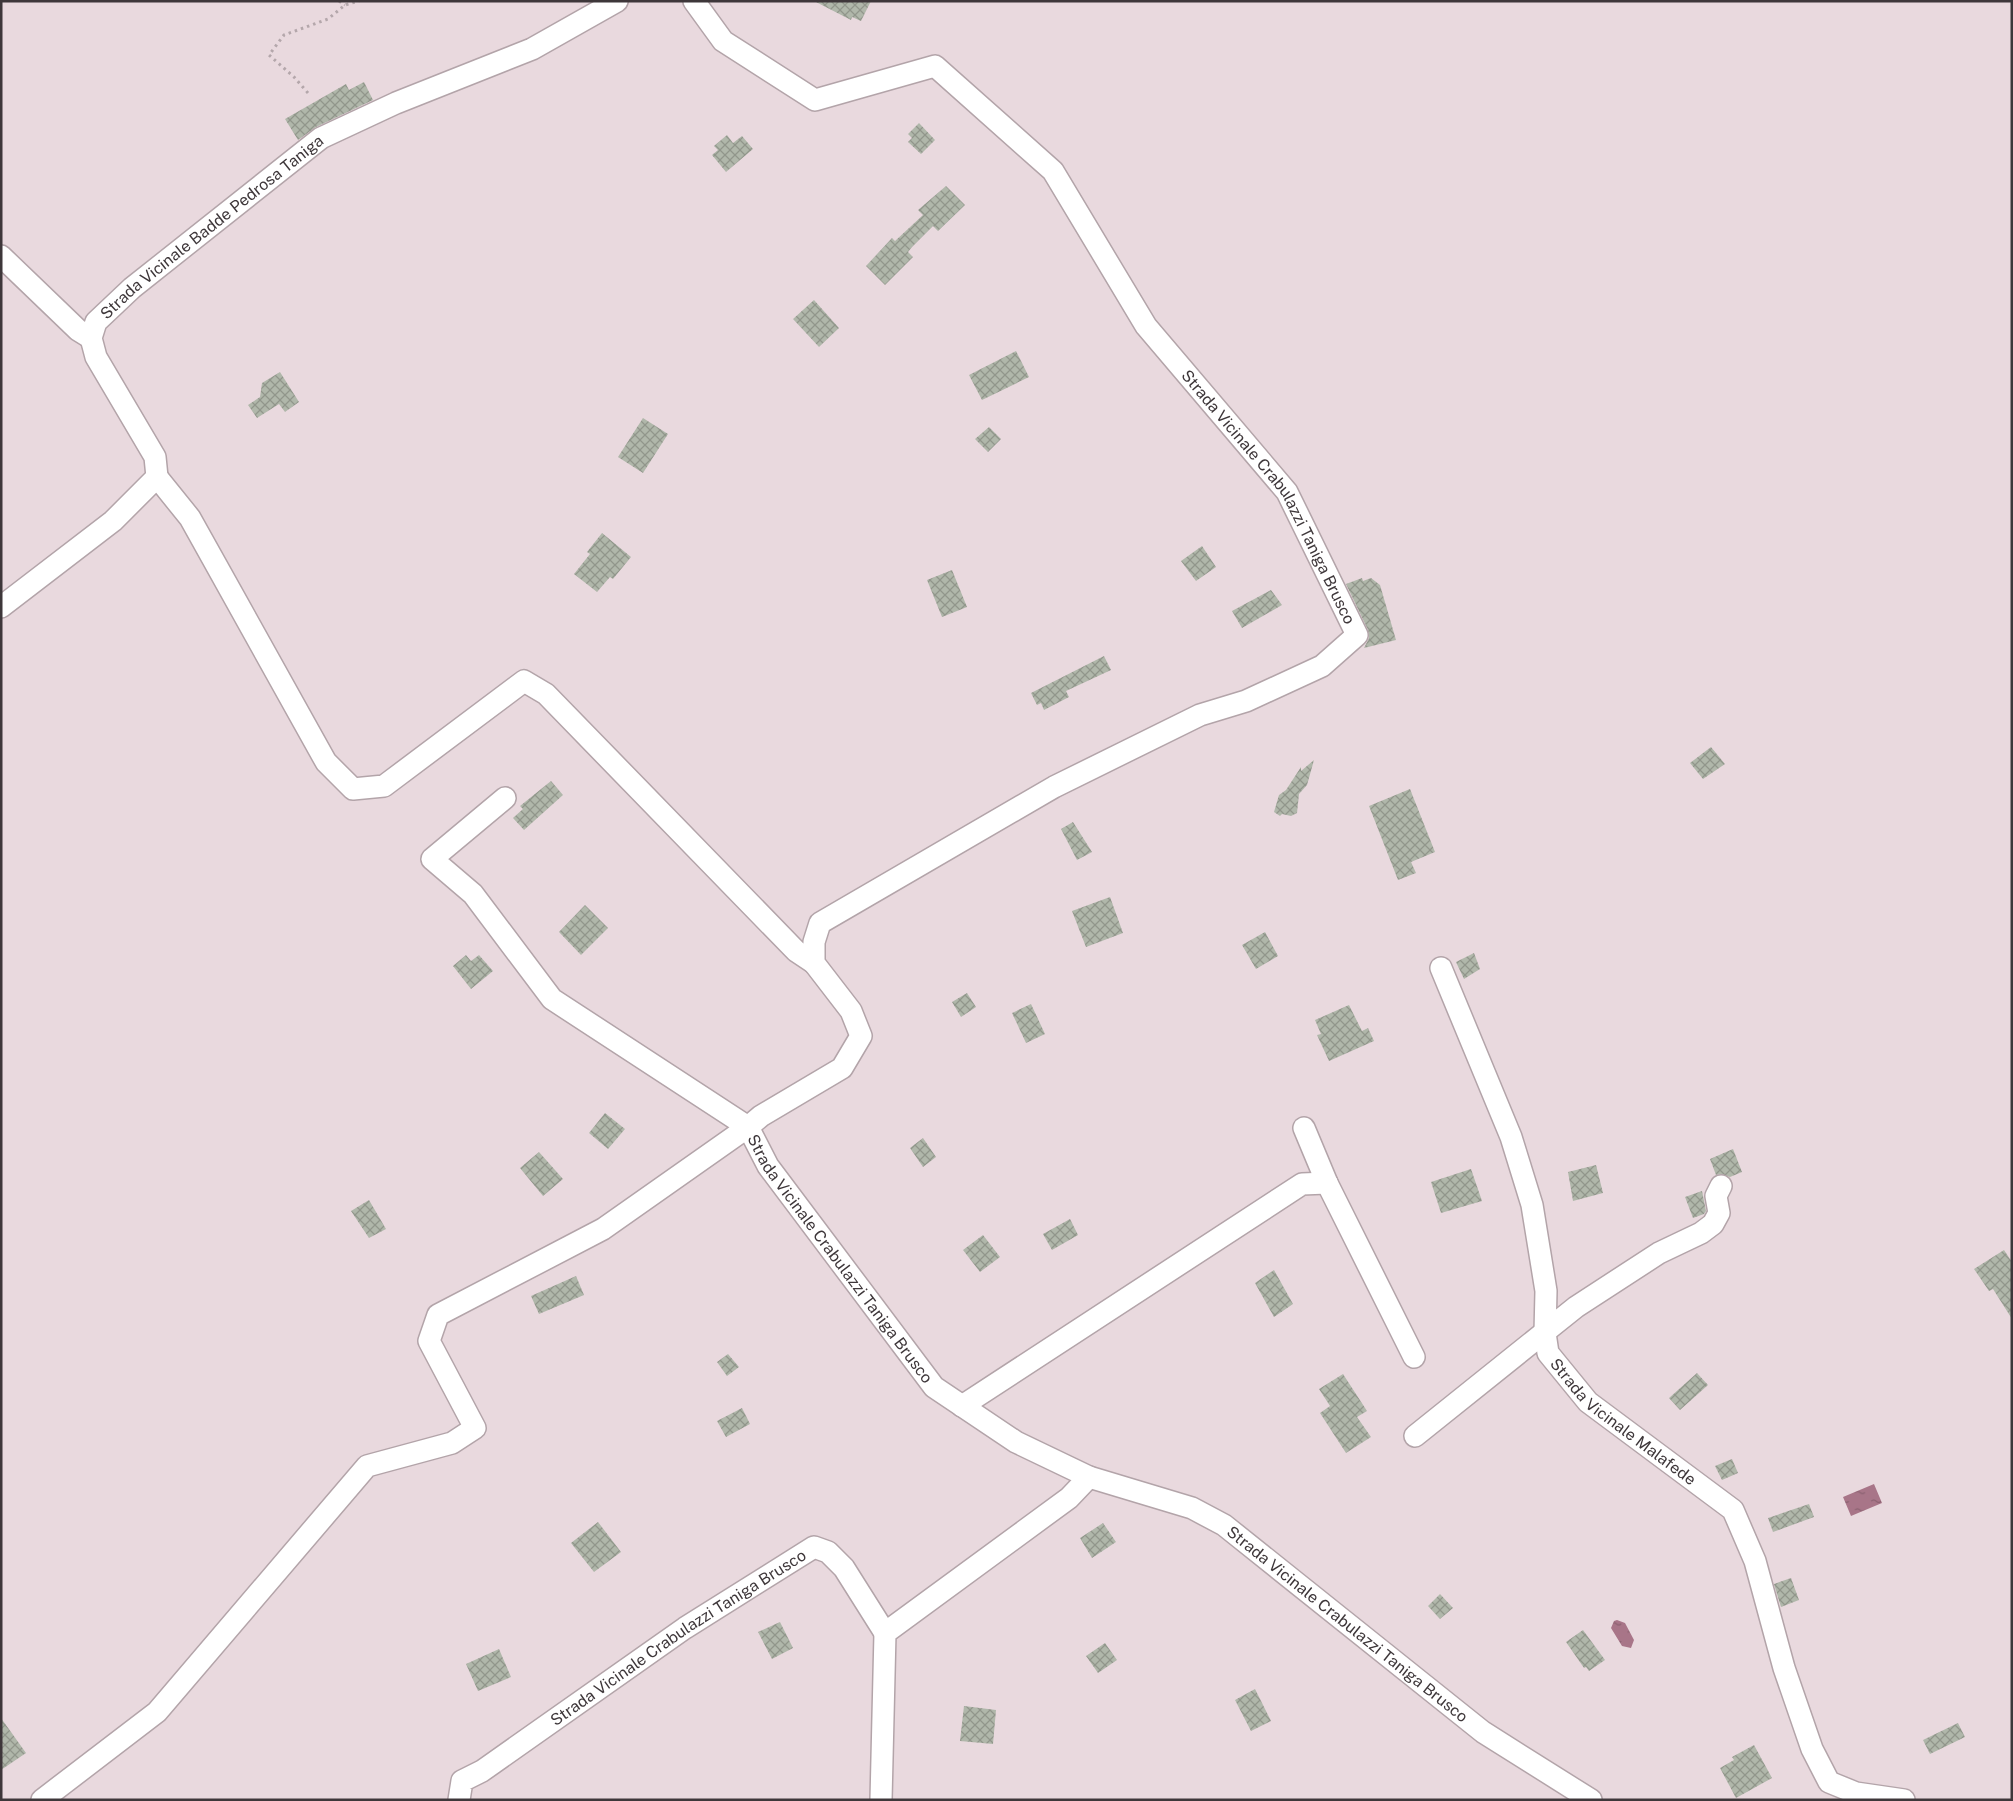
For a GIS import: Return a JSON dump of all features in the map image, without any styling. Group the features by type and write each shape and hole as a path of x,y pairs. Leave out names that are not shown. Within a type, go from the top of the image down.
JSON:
{"street":[{"name":"Strada Vicinale Badde Pedrosa Taniga","path":"157,478 155,457 96,357 91,338 96,322 132,288 321,138 396,103 532,49 617,1"},
{"name":"Strada Vicinale Crabulazzi Taniga Brusco","path":"694,1 722,41 815,100 935,66 1053,171 1146,326 1287,492 1357,635 1322,666 1246,701 1200,715 1035,797 820,923 814,942 814,963 851,1011 861,1036 842,1068 761,1116 748,1127 768,1166 934,1387 1016,1442 1090,1476 1192,1508 1224,1525 1484,1732 1591,1800"},
{"path":"1,256 78,330 91,338"},
{"path":"1,607 113,521 157,478 170,491 195,526 326,762 353,789 384,786 524,681 546,694 796,951 814,963"},
{"path":"42,1800 157,1712 367,1466 452,1443 475,1428 429,1341 438,1315 603,1229 748,1127 552,999 473,894 432,859 505,798"},
{"name":"Strada Vicinale Malafede","path":"1441,968 1511,1138 1532,1205 1546,1290 1545,1333 1548,1353 1588,1402 1733,1510 1755,1561 1784,1668 1812,1749 1829,1782 1856,1793 1904,1800"},
{"path":"1304,1128 1327,1183 1414,1357"},
{"path":"962,1406 1302,1184 1327,1183"},
{"path":"1415,1436 1576,1307 1659,1254 1701,1233 1713,1224 1719,1213 1716,1196 1721,1186"},
{"path":"882,1800 885,1633 1069,1498 1090,1476"},
{"name":"Strada Vicinale Crabulazzi Taniga Brusco","path":"459,1800 462,1781 482,1772 685,1628 814,1547 828,1552 844,1568 885,1633"}],"path":[{"path":"339,1 345,5"},
{"path":"308,93 294,77 269,55 284,35 328,19 345,5 358,1"}],"water":[{"path":"1874,1484 1882,1503 1851,1516 1843,1497"},
{"path":"1617,1620 1625,1623 1634,1640 1631,1648 1622,1646 1611,1628 1614,1621"}],"building":[{"path":"814,1 871,1 861,21 852,17 851,20"},
{"path":"364,82 373,100 316,127 298,140 285,119 346,84 349,90"},
{"path":"919,123 935,140 921,154 908,142 912,138 908,134"},
{"path":"727,135 733,143 742,136 753,149 726,172 712,155 718,150 714,146"},
{"path":"946,186 965,205 938,231 933,226 912,247 908,252 913,257 885,285 866,266 892,238 895,241 923,215 918,210"},
{"path":"814,300 839,328 819,347 793,319"},
{"path":"1016,351 1029,377 982,400 969,375"},
{"path":"280,372 299,402 285,412 279,404 257,418 248,405 260,397 262,383"},
{"path":"643,418 668,434 643,473 618,457"},
{"path":"989,427 1001,439 988,452 975,439"},
{"path":"602,533 631,557 613,579 610,577 597,592 574,574 590,554 587,552"},
{"path":"1202,546 1216,567 1196,581 1181,561"},
{"path":"952,570 967,607 942,617 927,580"},
{"path":"1362,578 1363,581 1371,578 1380,585 1396,640 1364,648 1369,638 1368,630 1346,584"},
{"path":"1271,590 1282,605 1242,628 1232,611"},
{"path":"1104,656 1111,670 1066,691 1069,697 1044,710 1041,703 1037,705 1031,693"},
{"path":"1711,747 1725,764 1703,779 1690,763"},
{"path":"1314,760 1307,785 1299,794 1297,813 1291,816 1282,814 1280,816 1274,812 1279,795 1286,790 1301,767 1301,771"},
{"path":"551,781 563,795 524,830 513,818 523,809 520,806"},
{"path":"1410,789 1435,852 1411,862 1416,873 1398,880 1369,806"},
{"path":"1073,822 1092,852 1077,860 1061,829"},
{"path":"1110,897 1123,933 1086,947 1072,911"},
{"path":"585,905 608,928 581,955 559,932"},
{"path":"1265,932 1278,956 1256,969 1242,945"},
{"path":"1474,953 1480,969 1464,979 1456,962"},
{"path":"466,955 471,961 479,955 493,971 471,989 453,966"},
{"path":"967,993 976,1007 961,1017 952,1002"},
{"path":"1031,1004 1045,1034 1026,1043 1012,1013"},
{"path":"1349,1005 1362,1031 1368,1028 1374,1041 1329,1061 1317,1035 1321,1034 1315,1020"},
{"path":"605,1113 625,1129 608,1149 589,1133"},
{"path":"923,1138 936,1157 923,1167 910,1148"},
{"path":"1733,1149 1742,1172 1730,1177 1721,1174 1716,1175 1710,1159"},
{"path":"539,1152 563,1179 543,1196 520,1168"},
{"path":"1596,1165 1603,1193 1573,1201 1568,1172"},
{"path":"1471,1169 1482,1201 1441,1213 1431,1182"},
{"path":"1702,1191 1706,1211 1704,1214 1693,1218 1685,1197"},
{"path":"369,1200 386,1229 369,1238 351,1211"},
{"path":"1070,1219 1078,1235 1052,1250 1043,1234"},
{"path":"983,1235 1000,1257 980,1272 963,1250"},
{"path":"2004,1250 2012,1262 2012,1319 1993,1289 1989,1291 1974,1269"},
{"path":"1274,1270 1293,1304 1274,1317 1255,1283"},
{"path":"576,1276 584,1295 539,1314 531,1296"},
{"path":"728,1354 739,1367 727,1376 717,1362"},
{"path":"1697,1373 1708,1385 1680,1410 1669,1398"},
{"path":"1343,1374 1367,1411 1357,1417 1371,1437 1346,1453 1320,1413 1330,1406 1319,1389"},
{"path":"742,1408 750,1424 726,1437 717,1421"},
{"path":"1732,1459 1738,1473 1722,1480 1715,1466"},
{"path":"1809,1504 1814,1517 1773,1532 1768,1518"},
{"path":"598,1522 621,1552 594,1572 571,1543"},
{"path":"1103,1523 1116,1542 1092,1558 1080,1538"},
{"path":"1791,1578 1799,1600 1781,1607 1774,1584"},
{"path":"1440,1594 1453,1608 1440,1619 1428,1606"},
{"path":"780,1622 793,1648 772,1659 758,1632"},
{"path":"1583,1630 1605,1660 1589,1671 1586,1667 1584,1668 1566,1642"},
{"path":"1105,1643 1117,1660 1098,1673 1086,1656"},
{"path":"499,1649 511,1677 478,1691 466,1664"},
{"path":"1255,1689 1271,1721 1251,1731 1235,1700"},
{"path":"964,1706 996,1710 993,1744 960,1741"},
{"path":"1,1718 26,1753 1,1770"},
{"path":"1958,1723 1965,1737 1930,1754 1923,1740"},
{"path":"1754,1745 1772,1778 1736,1798 1720,1768 1734,1760 1732,1757"}]}
